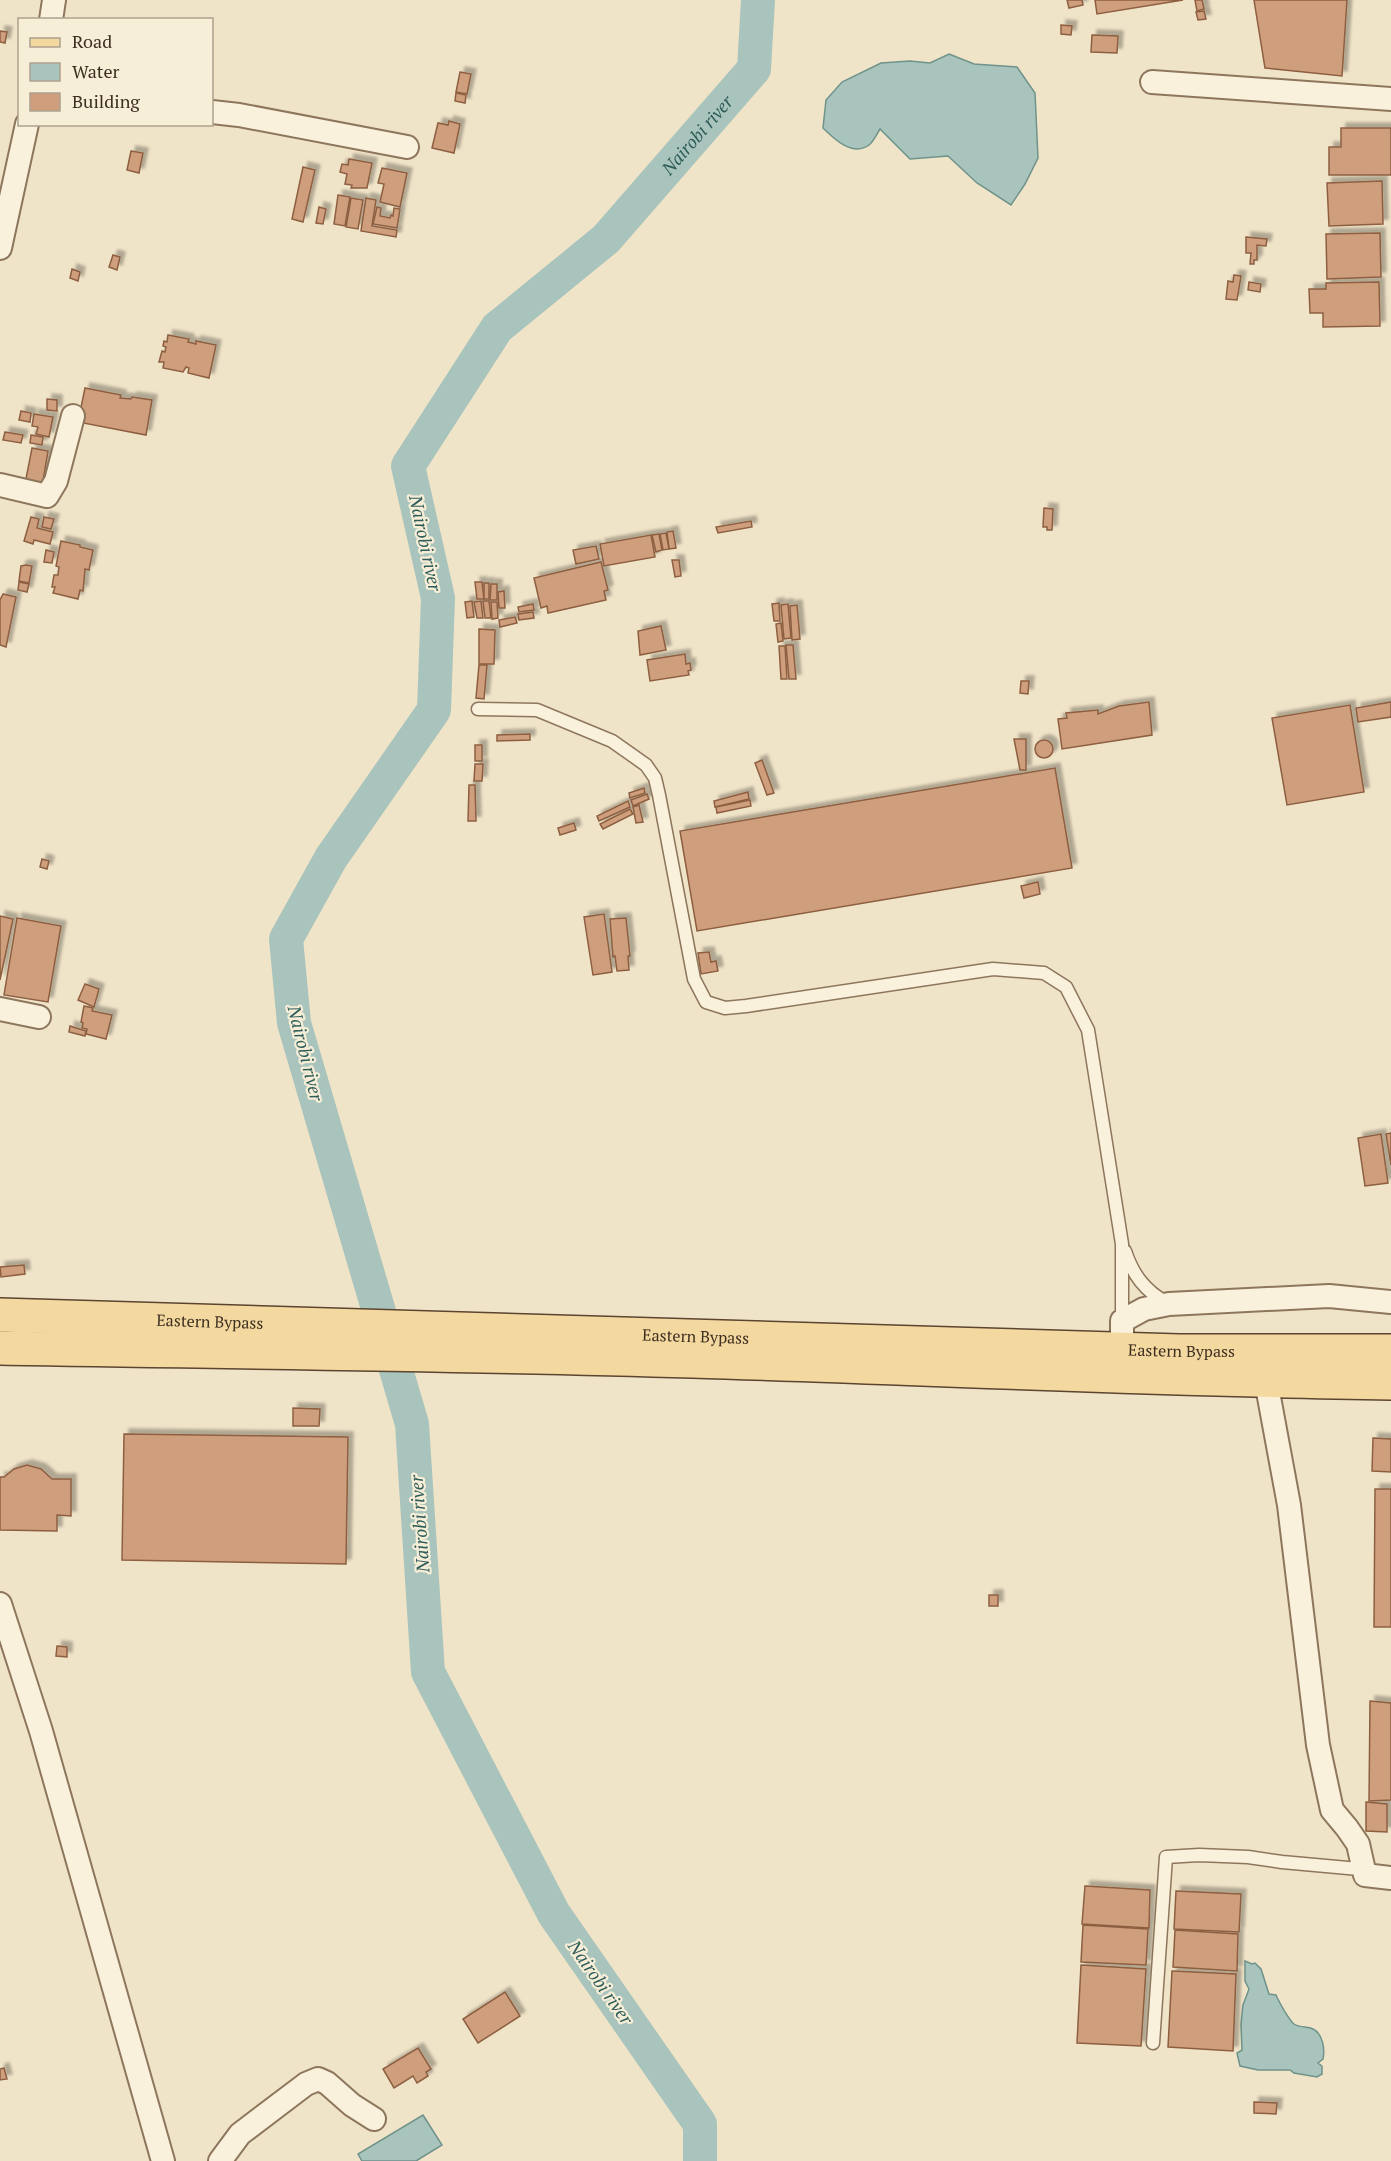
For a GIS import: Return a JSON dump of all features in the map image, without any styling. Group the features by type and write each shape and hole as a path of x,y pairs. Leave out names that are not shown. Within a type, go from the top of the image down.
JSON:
{"main road":[{"name":"Eastern Bypass","path":"0,1315 304,1324 449,1342 1023,1372 1391,1383"},
{"name":"Eastern Bypass","path":"0,1348 322,1354 449,1342 1122,1335 1391,1351"}],"street":[{"path":"51,18 54,0"},
{"path":"1152,82 1391,99"},
{"path":"213,112 407,147"},
{"path":"0,248 27,126"},
{"path":"0,485 47,496 56,482 73,416"},
{"path":"0,1009 39,1017"},
{"path":"1122,1335 1144,1309 1169,1305 1329,1296 1391,1302"},
{"path":"1266,1381 1289,1505 1318,1745 1332,1810 1358,1844 1365,1875 1391,1878"},
{"path":"0,1604 41,1731 163,2161"},
{"path":"220,2161 240,2134 306,2084 318,2079 327,2083 352,2105 374,2119"}],"lane":[{"path":"478,709 537,710 612,741 646,765 655,778 659,795 694,979 706,1002 725,1008 746,1006 993,969 1044,973 1066,987 1088,1029 1122,1245 1122,1335"},
{"path":"1122,1245 1130,1266 1143,1286 1155,1297 1169,1305"},
{"path":"1153,2043 1166,1857 1199,1855 1248,1857 1359,1869 1365,1875"}],"water":[{"path":"949,54 974,64 1017,67 1035,93 1038,158 1011,205 977,183 948,156 910,159 880,129 869,145 857,149 850,148 823,128 826,100 842,82 881,63 910,61 930,63"},
{"path":"1245,1961 1255,1963 1261,1969 1269,1994 1276,1995 1294,2024 1313,2029 1319,2034 1324,2051 1323,2059 1318,2063 1322,2066 1322,2074 1317,2077 1294,2073 1290,2070 1258,2070 1240,2066 1237,2053 1242,2050 1243,2005 1249,1989 1245,1981"},
{"path":"423,2115 442,2145 416,2161 362,2161 358,2154"}],"building":[{"path":"1067,0 1082,0 1083,5 1069,8"},
{"path":"1095,0 1183,0 1097,14"},
{"path":"1195,0 1202,0 1204,9 1197,11"},
{"path":"1254,0 1347,0 1342,76 1265,68"},
{"path":"1204,11 1206,19 1198,20 1196,12"},
{"path":"1061,25 1072,26 1071,35 1061,34"},
{"path":"0,31 7,32 5,43 0,42"},
{"path":"1092,35 1118,36 1117,53 1091,52"},
{"path":"460,72 471,74 467,94 456,92"},
{"path":"456,93 466,95 465,103 455,101"},
{"path":"449,121 460,124 454,153 432,148 438,123 448,125"},
{"path":"1341,128 1391,128 1391,175 1329,175 1329,147 1341,147"},
{"path":"131,151 143,153 139,173 127,170"},
{"path":"349,159 372,163 367,188 351,188 352,185 345,184 347,174 340,172 342,164 348,165"},
{"path":"303,167 315,170 303,222 292,219"},
{"path":"382,168 407,173 400,207 380,202 384,184 378,183"},
{"path":"1382,181 1383,224 1329,226 1327,183"},
{"path":"338,195 350,197 345,226 334,224"},
{"path":"351,198 363,200 358,229 346,227"},
{"path":"366,198 376,200 372,226 397,230 396,237 361,231"},
{"path":"319,207 326,209 323,224 316,223"},
{"path":"377,207 381,208 380,216 390,218 391,215 393,216 394,208 400,209 397,228 373,224"},
{"path":"1380,233 1381,277 1327,279 1326,234"},
{"path":"1246,237 1267,239 1266,246 1257,245 1257,260 1254,260 1254,264 1250,264 1251,253 1246,253"},
{"path":"113,255 120,257 117,270 109,267"},
{"path":"72,269 80,272 78,281 70,278"},
{"path":"1234,275 1241,276 1237,300 1226,299 1228,281 1233,282"},
{"path":"1249,282 1261,284 1260,292 1248,290"},
{"path":"1379,282 1380,326 1323,327 1323,313 1310,313 1309,289 1326,289 1326,283"},
{"path":"168,335 189,339 188,342 196,344 196,341 216,345 209,378 188,373 189,368 186,367 183,372 163,368 164,362 159,362 162,351 165,352 166,347 163,346 164,341 167,342"},
{"path":"85,388 121,395 120,398 152,400 146,435 78,422"},
{"path":"47,399 57,400 57,411 47,410"},
{"path":"21,411 31,413 30,422 19,420"},
{"path":"34,414 53,417 49,437 36,434 38,427 32,426"},
{"path":"5,432 23,435 21,443 3,440"},
{"path":"31,435 43,437 42,445 30,443"},
{"path":"32,448 48,451 42,487 25,484"},
{"path":"1044,508 1053,509 1052,530 1043,527"},
{"path":"31,517 39,519 37,528 53,532 50,544 34,540 33,544 24,541"},
{"path":"44,517 54,519 51,529 42,527"},
{"path":"751,521 752,527 718,533 716,527"},
{"path":"673,531 676,548 669,549 667,532"},
{"path":"666,533 669,549 663,550 660,534"},
{"path":"659,534 662,550 656,552 652,535"},
{"path":"651,535 655,557 604,566 600,544"},
{"path":"61,541 93,550 89,570 85,569 83,591 80,590 78,599 53,593 54,575 58,575 59,567 56,566"},
{"path":"596,546 599,559 576,564 573,550"},
{"path":"46,550 54,552 52,563 44,562"},
{"path":"672,560 679,560 681,576 675,577"},
{"path":"601,562 608,590 604,591 606,600 548,613 547,606 541,608 534,578"},
{"path":"21,566 32,566 29,583 19,581"},
{"path":"19,582 29,584 27,592 18,590"},
{"path":"475,582 482,582 484,599 477,599"},
{"path":"484,583 489,583 489,599 484,599"},
{"path":"491,584 497,584 497,600 490,600"},
{"path":"504,591 505,608 499,608 498,592"},
{"path":"3,594 16,597 6,647 0,645 0,600"},
{"path":"472,601 474,617 467,618 465,602"},
{"path":"481,601 483,618 477,618 474,602"},
{"path":"483,601 489,601 491,618 485,618"},
{"path":"491,602 497,602 498,618 492,619"},
{"path":"779,603 780,621 774,621 772,604"},
{"path":"533,604 534,610 519,612 518,607"},
{"path":"788,604 791,638 784,639 781,605"},
{"path":"797,605 800,639 792,640 790,606"},
{"path":"533,612 534,618 519,620 518,614"},
{"path":"515,617 517,623 500,627 499,620"},
{"path":"781,623 783,641 778,642 776,624"},
{"path":"661,626 666,650 640,655 638,631"},
{"path":"479,629 495,630 494,664 479,664"},
{"path":"786,645 793,645 796,679 789,679"},
{"path":"779,646 785,646 787,679 781,679"},
{"path":"685,654 686,664 690,663 689,675 650,681 647,660"},
{"path":"479,665 487,665 484,699 476,698"},
{"path":"1021,681 1029,681 1028,694 1020,693"},
{"path":"1149,702 1152,735 1062,749 1058,719 1067,718 1066,713 1098,710 1098,714 1119,706"},
{"path":"1391,702 1391,717 1358,722 1356,708"},
{"path":"1350,705 1364,792 1287,805 1272,718"},
{"path":"530,734 530,740 497,741 497,735"},
{"path":"1014,739 1026,739 1026,770 1020,770"},
{"path":"1044,740 1050,743 1053,749 1050,755 1044,758 1038,755 1035,749 1038,743"},
{"path":"475,745 482,745 482,761 475,761"},
{"path":"762,760 774,793 767,795 755,763"},
{"path":"475,764 483,764 482,781 474,781"},
{"path":"1055,768 1072,868 697,931 680,831"},
{"path":"469,785 475,785 476,821 468,821"},
{"path":"644,788 645,793 630,798 629,793"},
{"path":"748,792 749,799 715,807 714,801"},
{"path":"647,794 649,799 633,806 631,800"},
{"path":"750,800 751,806 717,813 716,807"},
{"path":"628,801 630,807 599,821 597,816"},
{"path":"639,805 643,822 636,823 633,807"},
{"path":"630,809 633,814 603,829 600,824"},
{"path":"574,823 576,830 560,835 558,828"},
{"path":"42,859 49,861 47,869 40,867"},
{"path":"1038,882 1040,894 1024,898 1021,886"},
{"path":"604,914 612,972 593,975 584,917"},
{"path":"0,916 13,919 0,980"},
{"path":"17,918 61,926 48,1002 4,995"},
{"path":"626,918 630,956 628,956 629,970 617,971 615,956 613,957 610,919"},
{"path":"709,952 711,962 716,961 718,971 701,974 698,953"},
{"path":"85,984 99,989 94,1007 78,1000"},
{"path":"84,1006 93,1008 92,1011 112,1015 106,1039 86,1034 87,1029 82,1028"},
{"path":"70,1026 86,1031 85,1036 69,1032"},
{"path":"1391,1133 1391,1165 1386,1134"},
{"path":"1381,1134 1388,1183 1365,1186 1358,1138"},
{"path":"24,1265 25,1274 1,1277 0,1267"},
{"path":"293,1408 320,1409 319,1426 293,1426"},
{"path":"124,1434 348,1437 346,1564 122,1560"},
{"path":"1373,1438 1391,1439 1391,1472 1372,1471"},
{"path":"27,1465 41,1469 52,1479 71,1479 71,1516 57,1515 57,1531 0,1530 0,1477"},
{"path":"1375,1489 1391,1489 1391,1627 1374,1627"},
{"path":"989,1595 998,1595 998,1606 989,1606"},
{"path":"57,1646 67,1647 67,1657 56,1656"},
{"path":"1370,1701 1391,1703 1391,1800 1369,1801"},
{"path":"1366,1802 1387,1804 1387,1832 1366,1831"},
{"path":"1085,1886 1150,1890 1149,1928 1082,1924"},
{"path":"1176,1891 1241,1894 1239,1932 1174,1929"},
{"path":"1083,1925 1148,1929 1146,1965 1081,1962"},
{"path":"1175,1930 1238,1934 1237,1971 1173,1967"},
{"path":"1081,1965 1146,1969 1141,2046 1077,2043"},
{"path":"1172,1971 1236,1974 1233,2051 1168,2047"},
{"path":"505,1992 520,2016 478,2043 463,2019"},
{"path":"418,2048 431,2069 426,2072 428,2076 417,2083 413,2076 394,2088 383,2069"},
{"path":"4,2068 7,2079 0,2080 0,2069"},
{"path":"1254,2102 1277,2103 1276,2114 1254,2113"}],"waterway":[{"name":"Nairobi river","path":"700,2161 700,2124 554,1914 428,1672 412,1424 294,1023 286,939 331,858 434,710 438,598 408,466 497,328 606,239 754,69 758,0"}]}
